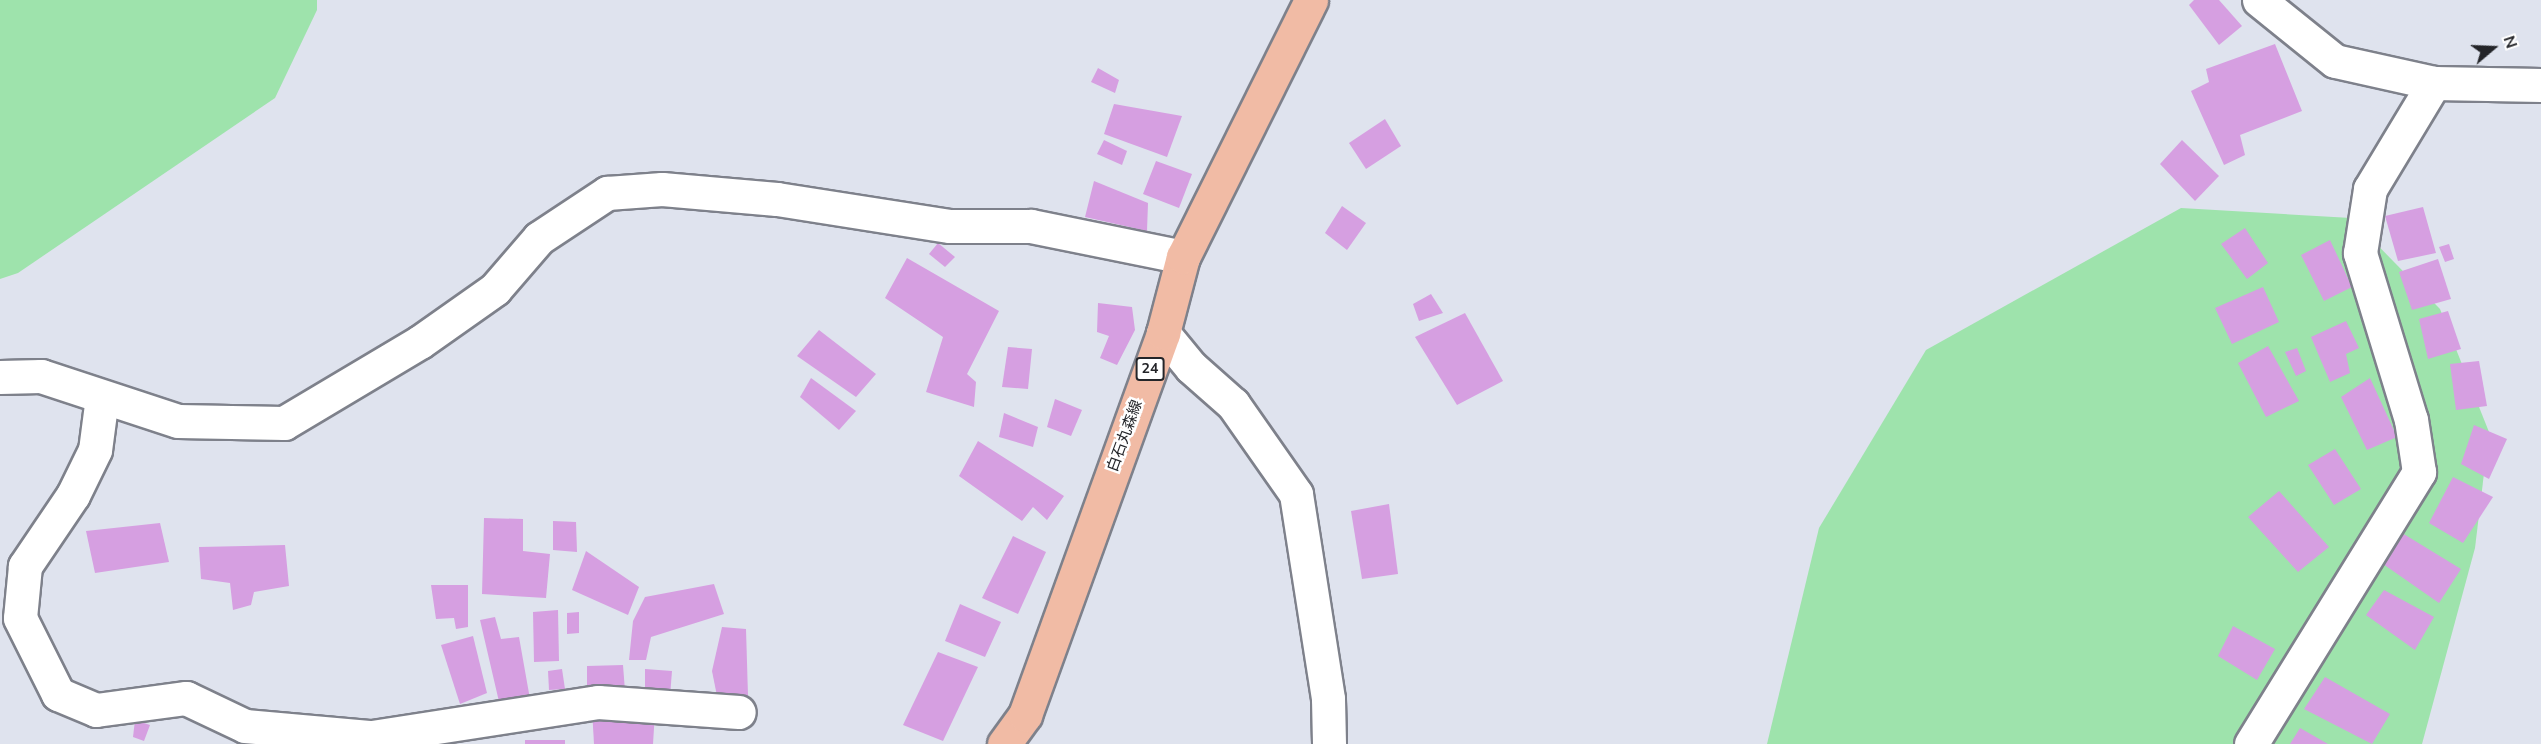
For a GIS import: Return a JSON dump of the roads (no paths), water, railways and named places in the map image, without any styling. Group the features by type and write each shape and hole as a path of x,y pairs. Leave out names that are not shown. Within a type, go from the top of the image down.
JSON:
{"main road":[{"name":"白石丸森線","path":"1004,744 1025,716 1163,333 1183,257 1311,0"}],"street":[{"path":"2259,0 2335,61 2434,83 2541,85"},
{"path":"2251,744 2419,472 2410,420 2360,253 2370,189 2434,83"},
{"path":"0,377 40,376 178,422 284,423 420,342 495,289 539,238 607,193 662,189 777,199 950,226 1031,226 1183,257"},
{"path":"1163,333 1191,367 1233,404 1296,494 1328,699 1329,744"},
{"path":"102,397 95,450 73,495 25,566 20,618 58,694 96,710 186,698 245,726 372,736 598,702 739,712"}]}
